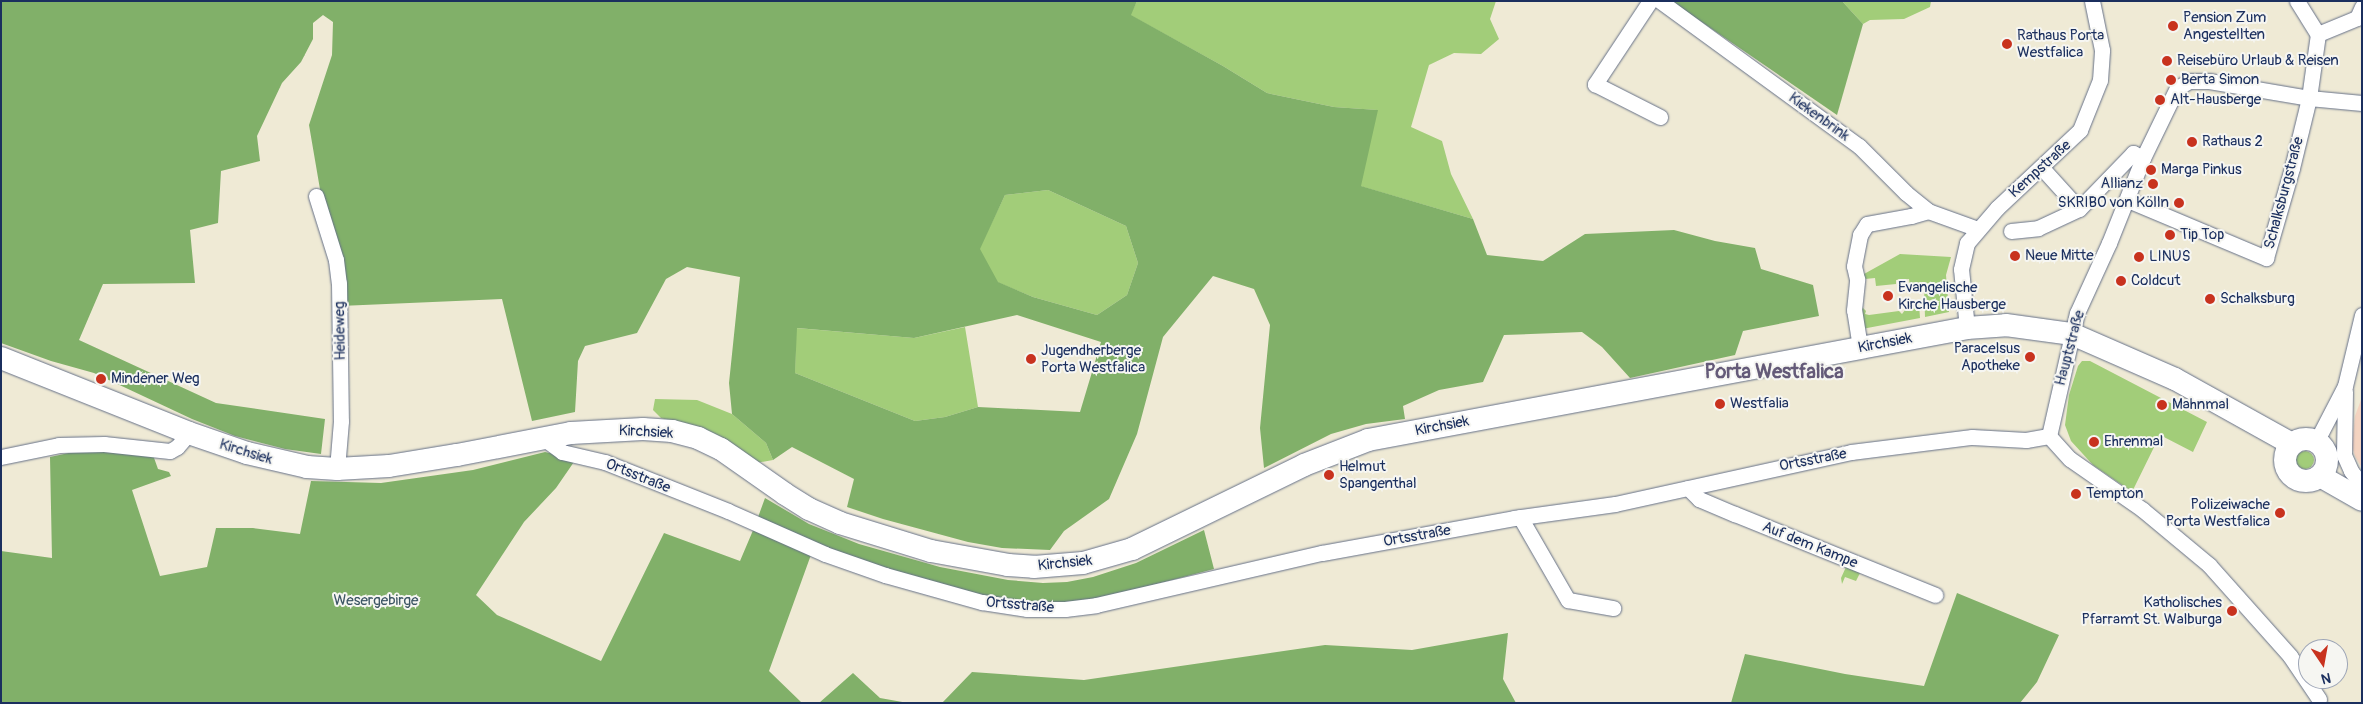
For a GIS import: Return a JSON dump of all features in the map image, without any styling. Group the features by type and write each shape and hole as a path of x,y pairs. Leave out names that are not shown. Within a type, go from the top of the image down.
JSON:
{"main road":[{"name":"Kirchsiek","path":"1,358 189,433 277,462 337,469 389,466 542,438 612,430 672,431 698,438 721,449 784,494 809,509 840,523 890,540 977,560 1008,565 1058,566 1083,563 1132,549 1304,465 1368,440 1967,328 2006,325 2072,334 2175,379 2288,450"},
{"path":"2304,439 2316,442 2322,446 2327,458 2327,464 2320,476 2308,482 2294,478 2286,469 2288,450 2304,439"},
{"path":"2320,476 2362,500"}],"street":[{"path":"1650,1 1595,84 1660,117"},
{"name":"Kiekenbrink","path":"1660,1 1859,146 1906,193 1928,211 1978,229"},
{"name":"Kempstraße","path":"1967,328 1961,269 1967,243 1997,208 2042,168 2080,130 2100,80 2102,50 2092,1"},
{"path":"2297,1 2318,34 2309,98"},
{"path":"2318,34 2357,18 2362,7"},
{"name":"Hauptstraße","path":"2049,436 2078,313 2128,200 2143,158 2177,88 2189,80 2209,81 2309,98 2362,103"},
{"name":"Schalksburgstraße","path":"2128,200 2266,258 2292,168 2309,98"},
{"path":"2011,231 2038,228 2079,209 2133,153 2143,158"},
{"path":"2042,168 2079,209"},
{"name":"Heideweg","path":"316,196 336,260 339,283 341,421 337,469"},
{"path":"1860,347 1854,310 1857,279 1854,266 1860,235 1867,224 1928,211"},
{"path":"2362,315 2345,386 2344,455 2351,471 2362,485"},
{"path":"2316,442 2345,386"},
{"path":"1,457 59,445 104,444 170,450 182,443 189,433"},
{"path":"2049,436 2070,459 2143,510 2209,565 2290,656 2319,699"},
{"name":"Ortsstraße","path":"542,438 562,452 605,462 728,511 825,554 885,575 982,602 1026,608 1065,609 1096,605 1322,553 1520,517 1615,504 1851,452 1918,442 1972,437 2026,440 2049,436"},
{"name":"Auf dem Kampe","path":"1688,488 1699,499 1936,594"},
{"path":"1520,517 1568,600 1613,608"}],"shaded area":[{"path":"2362,397 2362,468 2352,446 2355,416"}],"green space":[{"path":"1,1 1137,1 1131,15 1223,66 1267,93 1334,107 1378,110 1361,186 1473,219 1487,255 1543,261 1585,234 1674,230 1715,241 1755,248 1761,269 1813,285 1819,316 1743,331 1735,355 1630,378 1602,347 1582,332 1504,335 1483,382 1439,390 1403,406 1405,419 1366,424 1331,434 1264,468 1260,428 1270,325 1254,289 1213,276 1163,337 1137,434 1109,499 1064,531 1050,550 1002,548 968,542 883,519 847,507 854,479 792,447 773,460 766,443 732,414 729,383 740,277 687,267 666,279 637,333 585,346 578,361 575,412 532,421 502,299 340,306 309,125 332,55 333,22 323,15 313,23 313,39 301,62 282,83 257,136 260,161 221,171 218,223 190,230 195,283 103,284 79,340 216,403 325,419 321,454 285,449 235,436 192,419 94,373 51,361 1,343","holes":["1048,190 1126,226 1138,263 1127,295 1097,315 1033,297 998,282 980,249 1005,195","1017,315 1101,342 1080,412 978,407 945,417 915,421 795,373 797,328 914,338"]},
{"path":"1137,1 1496,1 1490,19 1499,39 1481,54 1454,53 1429,65 1411,127 1442,141 1451,174 1473,219 1360,186 1377,110 1334,107 1267,93 1223,66 1130,15"},
{"path":"1671,1 1842,1 1863,24 1837,115"},
{"path":"1842,1 1931,1 1930,7 1904,19 1870,20 1863,24"},
{"path":"1048,190 1126,226 1138,263 1127,295 1097,315 1033,297 997,282 979,249 1005,195"},
{"path":"1900,254 1951,257 1946,275 1949,312 1925,317 1924,285 1910,287 1909,279 1896,280 1896,284 1876,286 1875,278 1865,279 1864,274"},
{"path":"1919,304 1920,318 1862,329 1859,307 1862,307 1866,311 1865,314 1869,315 1899,311 1902,314 1905,310 1903,306"},
{"path":"965,327 978,407 945,417 915,421 795,373 796,328 914,338"},
{"path":"2082,361 2090,361 2207,422 2193,452 2160,435 2132,492 2093,465 2071,441 2065,425 2069,395 2078,366"},
{"path":"655,399 697,400 732,414 766,443 773,460 756,463 705,431 661,418 653,410"},
{"name":"Wesergebirge","path":"78,451 107,451 153,455 158,469 169,472 171,476 132,490 160,576 207,567 216,528 253,528 300,534 311,481 381,483 473,470 545,452 576,459 556,488 524,522 476,595 497,615 601,661 664,533 740,561 754,528 812,552 769,671 802,703 1,703 1,551 52,558 50,457"},
{"path":"2301,451 2309,451 2314,456 2312,467 2301,469 2296,464 2296,456"},
{"path":"765,498 809,524 859,544 940,567 1008,580 1043,583 1067,582 1093,577 1136,563 1204,530 1214,569 1100,599 1043,604 959,593 877,570 757,520"},
{"path":"1846,567 1860,573 1856,581 1845,577 1842,584 1841,578"},
{"path":"1957,593 2059,635 2037,682 2020,703 1731,703 1745,654 1845,674 1924,686"},
{"path":"1508,633 1503,679 1516,703 942,703 972,672 1084,680 1325,645 1412,650"},
{"path":"853,673 880,698 908,703 819,703"}],"place":[{"name":"Pension Zum Angestellten","path":"2173,26"},
{"name":"Rathaus Porta Westfalica","path":"2007,44"},
{"name":"Reisebüro Urlaub & Reisen","path":"2167,61"},
{"name":"Berta Simon","path":"2171,80"},
{"name":"Alt-Hausberge","path":"2160,100"},
{"name":"Rathaus 2","path":"2192,142"},
{"name":"Marga Pinkus","path":"2151,170"},
{"name":"Allianz","path":"2153,184"},
{"name":"SKRIBO von Kölln","path":"2179,203"},
{"name":"Tip Top","path":"2170,235"},
{"name":"Neue Mitte","path":"2015,256"},
{"name":"LINUS","path":"2139,257"},
{"name":"Coldcut","path":"2121,281"},
{"name":"Evangelische Kirche Hausberge","path":"1888,296"},
{"name":"Schalksburg","path":"2210,299"},
{"name":"Paracelsus Apotheke","path":"2030,357"},
{"name":"Jugendherberge Porta Westfalica","path":"1031,359"},
{"name":"Mindener Weg","path":"101,379"},
{"name":"Westfalia","path":"1720,404"},
{"name":"Mahnmal","path":"2162,405"},
{"name":"Ehrenmal","path":"2094,442"},
{"name":"Helmut Spangenthal","path":"1329,475"},
{"name":"Tempton","path":"2076,494"},
{"name":"Polizeiwache Porta Westfalica","path":"2280,513"},
{"name":"Katholisches Pfarramt St. Walburga","path":"2232,611"}],"district":[{"name":"Porta Westfalica","path":"1774,371"}]}
